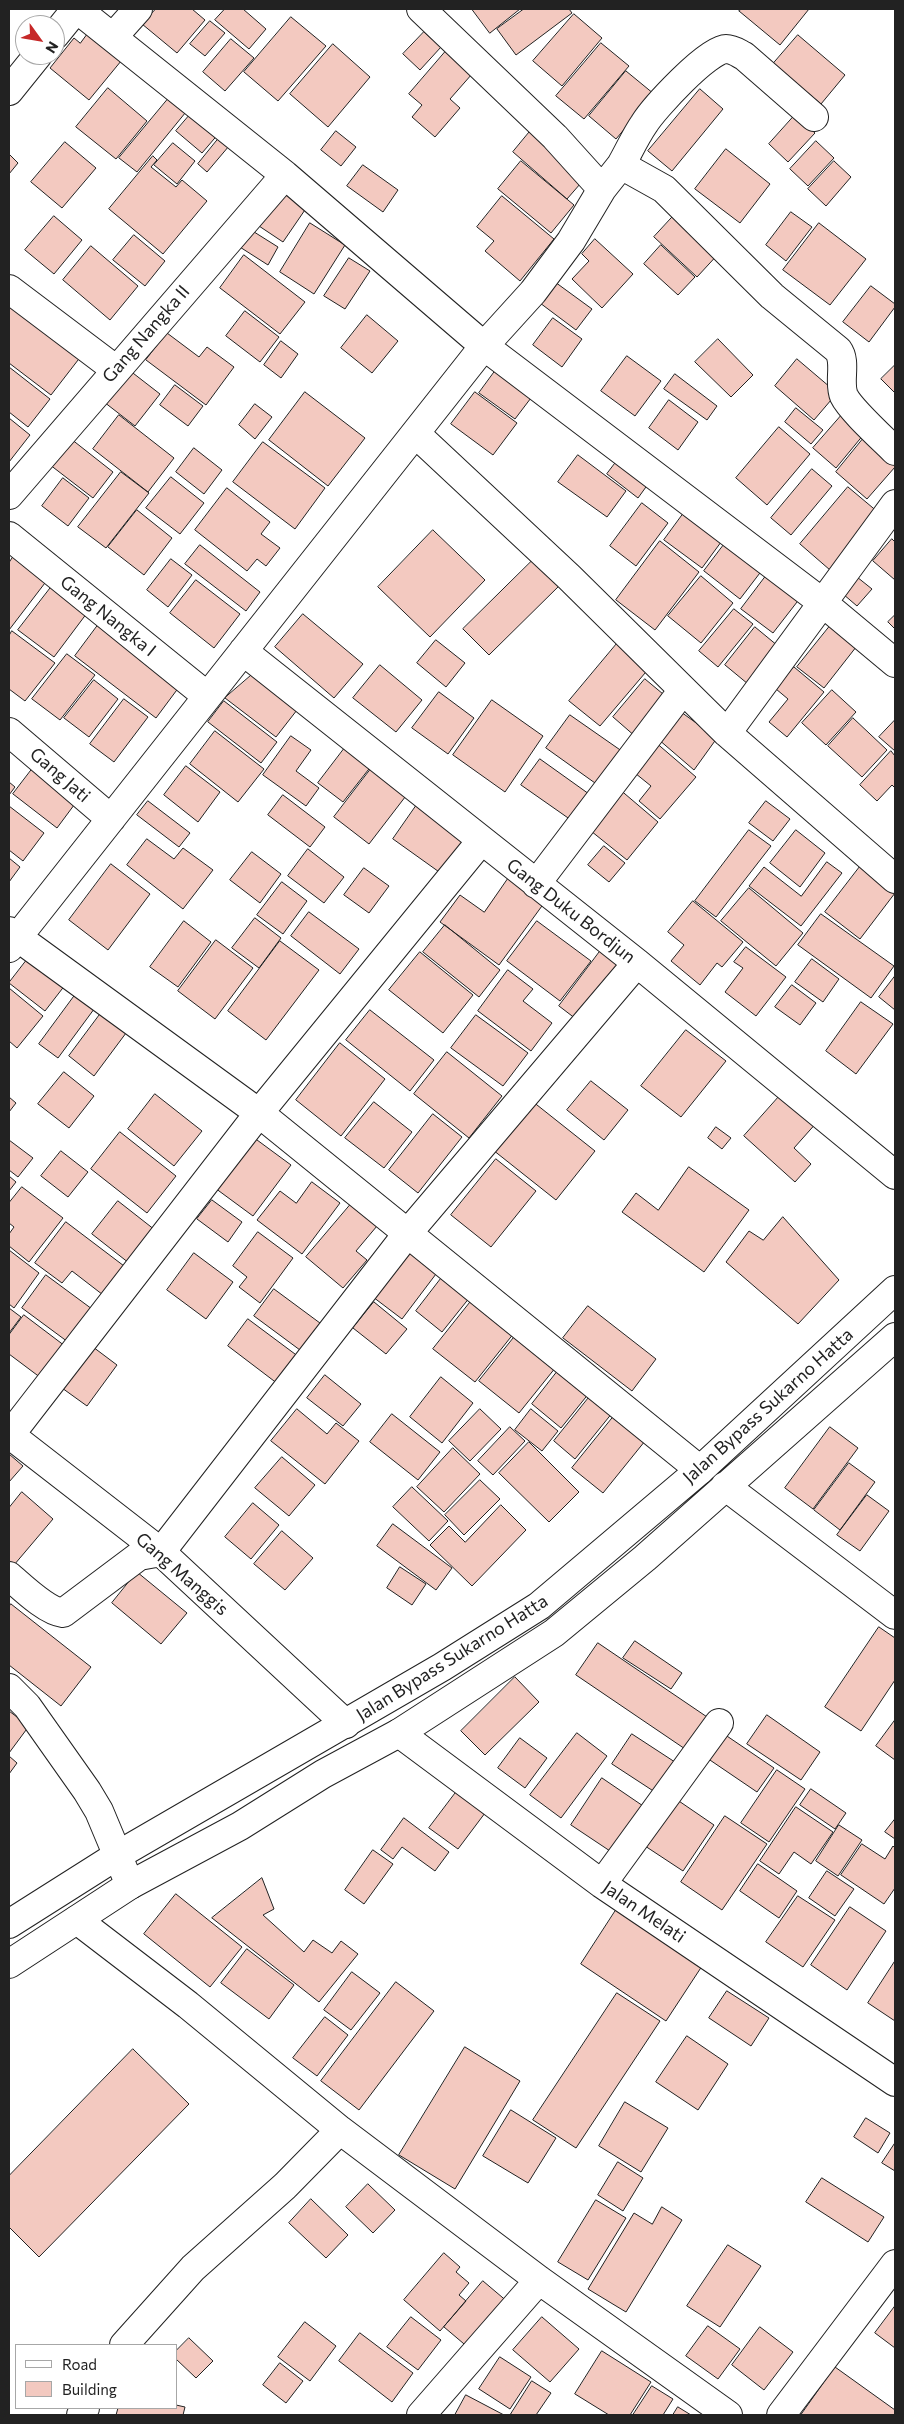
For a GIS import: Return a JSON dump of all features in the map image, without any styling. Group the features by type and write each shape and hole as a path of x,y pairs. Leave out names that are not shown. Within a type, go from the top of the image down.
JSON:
{"main road":[{"path":"65,23 76,9 113,37 285,175 484,346 823,603 895,663"},
{"path":"113,37 138,9"},
{"path":"421,9 555,136 602,189"},
{"path":"700,1470 259,1113 12,939 111,819 484,346 533,292 571,241 602,189 621,165 644,123 665,98 694,69 725,48 735,50 744,56 814,117"},
{"path":"9,91 30,65"},
{"path":"621,165 664,189 772,296 833,344 840,353 843,395 849,404 895,451"},
{"name":"Gang Nangka II","path":"9,494 115,369 285,175"},
{"path":"9,289 115,369"},
{"path":"416,434 569,577 726,732 895,879"},
{"path":"726,732 895,504"},
{"name":"Gang Nangka I","path":"9,536 207,696"},
{"name":"Gang Duku Bordjun","path":"243,651 637,963 895,1175"},
{"path":"536,884 683,690"},
{"name":"Gang Jati","path":"9,732 111,819"},
{"path":"10,1435 259,1113 481,841"},
{"path":"9,1576 47,1606 56,1612 62,1613 138,1556 160,1552 407,1234 637,963"},
{"name":"Jalan Bypass Sukarno Hatta","path":"9,1924 118,1855 346,1724 539,1606 700,1470 895,1290"},
{"name":"Jalan Bypass Sukarno Hatta","path":"9,1964 130,1886 189,1854 323,1774 399,1733 554,1633 645,1558 895,1337"},
{"name":"Gang Manggis","path":"10,1435 160,1552 346,1724"},
{"path":"725,1486 895,1615"},
{"path":"9,1688 28,1706 99,1811 130,1886"},
{"path":"602,1884 718,1723"},
{"name":"Jalan Melati","path":"399,1733 602,1884 895,2082"},
{"path":"170,1824 189,1854"},
{"path":"77,1920 188,2006 340,2130 539,2280 728,2415"},
{"path":"125,2344 193,2268 285,2186 340,2130"},
{"path":"780,2415 895,2264"},
{"path":"421,2415 539,2280"}],"building":[{"path":"156,9 192,9 205,20 177,53 142,24"},
{"path":"225,9 243,9 266,29 249,49 215,20"},
{"path":"472,9 520,9 490,33"},
{"path":"524,9 569,9 572,13 516,55 497,29"},
{"path":"742,9 809,9 780,45 739,11"},
{"path":"574,14 602,38 562,86 533,61"},
{"path":"291,17 326,46 278,101 244,72"},
{"path":"210,21 225,33 205,56 190,44"},
{"path":"92,28 126,55 89,100 50,68 52,65 65,65 65,49 74,38 80,43"},
{"path":"424,32 441,47 420,70 403,54"},
{"path":"798,35 845,75 821,104 773,64"},
{"path":"231,39 254,58 225,91 203,72"},
{"path":"601,43 629,66 584,119 556,96"},
{"path":"333,44 370,77 328,127 290,94"},
{"path":"446,51 472,74 450,99 460,108 435,137 412,117 422,105 409,94"},
{"path":"626,71 654,94 616,139 589,116"},
{"path":"108,88 147,121 116,159 76,127"},
{"path":"700,89 723,109 672,171 648,151"},
{"path":"173,93 190,107 137,172 119,158"},
{"path":"194,110 220,132 202,153 176,131"},
{"path":"795,115 815,133 788,162 769,144"},
{"path":"532,129 587,176 567,199 513,152"},
{"path":"336,131 356,147 341,166 321,150"},
{"path":"219,138 229,146 207,172 198,164"},
{"path":"816,141 834,158 808,186 790,169"},
{"path":"65,142 96,168 62,208 31,182"},
{"path":"173,143 195,161 177,184 154,165"},
{"path":"726,149 770,184 740,223 695,189"},
{"path":"9,154 18,163 9,174"},
{"path":"153,156 157,160 151,167 176,187 182,180 207,201 163,254 109,209"},
{"path":"521,161 574,205 551,233 498,189"},
{"path":"834,161 851,177 826,206 808,189"},
{"path":"363,165 398,190 383,212 347,186"},
{"path":"285,188 309,204 283,242 259,226"},
{"path":"502,196 554,239 520,281 485,251 494,241 477,227"},
{"path":"678,211 721,251 697,277 654,237"},
{"path":"791,212 812,227 786,261 766,245"},
{"path":"54,216 82,240 54,274 25,250"},
{"path":"310,223 345,245 314,294 280,272"},
{"path":"819,223 866,259 830,305 783,270"},
{"path":"243,225 278,247 268,265 232,242"},
{"path":"134,235 165,261 145,286 113,260"},
{"path":"595,239 633,274 602,308 572,279 589,261 582,254"},
{"path":"661,245 695,277 678,295 644,264"},
{"path":"91,246 138,286 110,320 63,280"},
{"path":"244,255 305,302 280,334 220,288"},
{"path":"349,258 370,271 345,309 324,296"},
{"path":"555,282 592,309 576,330 540,303"},
{"path":"871,286 895,304 895,307 869,342 843,322"},
{"path":"9,292 85,351 51,395 9,363"},
{"path":"245,311 279,337 260,362 226,336"},
{"path":"367,315 398,341 372,373 341,348"},
{"path":"553,318 582,339 562,367 533,345"},
{"path":"167,333 199,357 207,347 234,367 206,405 146,360"},
{"path":"718,339 753,375 731,397 695,362"},
{"path":"281,341 298,354 281,378 264,365"},
{"path":"627,356 661,381 635,416 601,391"},
{"path":"797,359 837,393 814,420 775,386"},
{"path":"501,363 537,390 515,419 479,393"},
{"path":"895,365 895,393 881,379"},
{"path":"9,367 50,399 28,427 9,412"},
{"path":"129,370 160,394 135,426 104,402"},
{"path":"675,374 717,406 707,420 664,389"},
{"path":"175,385 203,406 188,426 160,405"},
{"path":"305,392 365,438 328,486 269,440"},
{"path":"475,392 517,423 493,455 451,424"},
{"path":"669,400 698,422 678,450 649,428"},
{"path":"255,404 272,417 255,439 239,425"},
{"path":"796,408 823,430 811,444 785,422"},
{"path":"847,409 869,428 836,468 813,448"},
{"path":"119,415 174,458 148,492 93,449"},
{"path":"9,418 30,435 9,462"},
{"path":"779,427 810,454 767,505 736,478"},
{"path":"867,434 895,458 895,467 867,499 836,472"},
{"path":"66,435 113,472 93,498 45,461"},
{"path":"263,442 325,488 295,529 233,482"},
{"path":"194,448 222,470 204,494 176,472"},
{"path":"578,455 626,491 607,517 558,482"},
{"path":"620,457 651,480 638,498 607,474"},
{"path":"812,469 832,486 791,535 771,518"},
{"path":"121,472 149,493 106,548 78,527"},
{"path":"171,477 204,503 180,534 146,508"},
{"path":"63,478 89,498 68,526 42,506"},
{"path":"848,487 879,513 830,570 800,544"},
{"path":"227,488 270,522 261,534 280,548 266,566 257,559 247,571 195,530"},
{"path":"642,503 668,523 636,566 610,546"},
{"path":"137,510 172,538 144,575 108,547"},
{"path":"686,510 724,538 702,568 664,540"},
{"path":"433,530 485,580 430,637 378,587"},
{"path":"729,538 766,565 740,599 704,571"},
{"path":"892,539 895,542 895,580 873,561"},
{"path":"660,541 699,572 655,630 616,600"},
{"path":"200,545 260,592 246,611 185,564"},
{"path":"15,554 48,579 9,630 9,563"},
{"path":"536,557 562,583 489,655 463,629"},
{"path":"171,559 192,575 168,607 147,590"},
{"path":"772,568 804,593 773,633 741,609"},
{"path":"701,576 733,603 701,643 668,616"},
{"path":"857,577 872,589 857,606 843,594"},
{"path":"196,580 240,614 214,648 170,613"},
{"path":"52,586 87,613 54,657 18,630"},
{"path":"734,609 753,624 718,667 699,651"},
{"path":"303,614 363,664 334,698 275,647"},
{"path":"895,615 895,629 888,622"},
{"path":"104,617 185,679 156,718 75,656"},
{"path":"834,621 860,642 824,688 797,667"},
{"path":"755,627 778,646 748,684 725,665"},
{"path":"12,631 55,663 25,701 9,689 9,636"},
{"path":"436,640 465,663 446,687 417,663"},
{"path":"620,640 651,666 600,726 569,701"},
{"path":"67,654 95,675 60,720 32,699"},
{"path":"380,665 422,700 396,732 353,698"},
{"path":"794,667 824,692 787,737 769,722 788,699 776,689"},
{"path":"254,673 297,710 276,737 225,698"},
{"path":"645,679 669,699 636,737 613,717"},
{"path":"94,680 118,699 89,737 64,718"},
{"path":"832,690 856,712 826,745 802,723"},
{"path":"439,692 474,718 448,754 412,728"},
{"path":"124,699 148,717 114,762 90,744"},
{"path":"492,700 543,736 505,792 453,755"},
{"path":"224,701 277,742 261,763 208,722"},
{"path":"681,712 717,738 694,770 658,739"},
{"path":"570,715 626,754 602,788 546,748"},
{"path":"853,718 887,750 862,777 828,746"},
{"path":"895,720 895,751 879,737"},
{"path":"215,731 264,769 238,802 190,764"},
{"path":"291,736 311,750 296,771 319,788 306,806 263,775"},
{"path":"654,741 696,777 660,819 639,801 651,786 630,769"},
{"path":"347,745 372,765 343,802 318,783"},
{"path":"891,751 895,756 895,788 892,785 877,801 860,785"},
{"path":"540,759 589,794 571,820 521,785"},
{"path":"377,761 412,788 369,844 334,817"},
{"path":"36,764 80,797 57,828 13,794"},
{"path":"186,766 220,792 198,822 164,795"},
{"path":"9,782 15,787 9,795"},
{"path":"618,788 658,822 627,860 586,827"},
{"path":"283,795 325,827 310,847 268,815"},
{"path":"148,801 190,833 179,847 137,815"},
{"path":"766,801 790,819 773,841 749,823"},
{"path":"9,806 44,833 23,861 9,850"},
{"path":"416,806 465,841 442,874 393,839"},
{"path":"749,830 771,846 716,917 695,901"},
{"path":"796,830 825,853 800,887 770,863"},
{"path":"147,839 174,859 183,848 213,870 183,909 127,865"},
{"path":"604,846 625,863 609,882 588,865"},
{"path":"308,849 344,877 324,903 288,876"},
{"path":"252,852 281,874 260,903 230,880"},
{"path":"9,858 20,867 9,882"},
{"path":"827,862 842,873 801,926 749,886 764,867 801,896"},
{"path":"111,864 150,894 108,950 69,920"},
{"path":"862,864 895,890 895,893 860,939 825,912"},
{"path":"364,868 389,886 369,913 344,895"},
{"path":"512,873 547,899 499,965 440,922 460,895 484,912"},
{"path":"282,882 307,901 283,934 257,915"},
{"path":"749,888 803,933 776,966 721,921"},
{"path":"693,901 743,942 722,967 717,963 700,985 671,961 684,945 668,932"},
{"path":"309,912 359,949 340,974 291,936"},
{"path":"821,914 894,966 871,998 798,945"},
{"path":"255,918 281,938 259,968 232,948"},
{"path":"184,921 211,942 178,987 150,967"},
{"path":"537,921 591,961 560,1001 507,961"},
{"path":"445,925 500,970 479,997 423,952"},
{"path":"216,940 253,968 215,1019 178,991"},
{"path":"280,941 319,970 266,1040 228,1011"},
{"path":"604,946 622,959 576,1019 559,1006"},
{"path":"746,947 786,977 756,1016 725,992 743,968 734,962"},
{"path":"33,952 69,980 45,1011 9,983"},
{"path":"420,952 473,995 443,1033 389,990"},
{"path":"812,959 839,979 823,1002 795,982"},
{"path":"508,970 533,989 523,1001 552,1023 531,1051 478,1011"},
{"path":"895,976 895,1010 879,997"},
{"path":"792,985 816,1003 800,1025 775,1007"},
{"path":"81,987 100,1001 58,1058 39,1044"},
{"path":"9,988 43,1016 17,1048 9,1041"},
{"path":"861,1002 893,1024 856,1074 826,1051"},
{"path":"104,1009 129,1029 94,1076 69,1056"},
{"path":"370,1010 434,1060 410,1091 346,1040"},
{"path":"476,1015 528,1053 503,1086 451,1048"},
{"path":"686,1030 726,1061 681,1117 641,1086"},
{"path":"340,1043 385,1079 341,1136 296,1100"},
{"path":"447,1052 502,1096 469,1138 414,1094"},
{"path":"64,1072 94,1096 69,1128 38,1104"},
{"path":"591,1081 628,1110 604,1140 567,1110"},
{"path":"784,1091 818,1121 794,1148 811,1164 795,1182 744,1136"},
{"path":"155,1094 202,1131 174,1166 128,1129"},
{"path":"9,1097 16,1103 9,1112"},
{"path":"532,1101 595,1151 556,1200 493,1150"},
{"path":"374,1102 412,1132 384,1168 345,1138"},
{"path":"433,1114 462,1137 418,1193 389,1170"},
{"path":"716,1127 731,1138 722,1149 708,1138"},
{"path":"120,1132 176,1176 147,1213 91,1169"},
{"path":"253,1137 291,1165 253,1216 215,1188"},
{"path":"9,1140 33,1158 18,1177 9,1170"},
{"path":"61,1151 88,1172 68,1197 41,1176"},
{"path":"496,1159 536,1191 491,1247 451,1215"},
{"path":"689,1167 749,1210 704,1272 622,1212 636,1193 658,1210"},
{"path":"9,1176 16,1182 9,1191"},
{"path":"312,1182 340,1203 302,1254 257,1220 280,1191 296,1203"},
{"path":"22,1187 63,1218 29,1262 9,1246 9,1234 14,1227 9,1223 9,1203"},
{"path":"212,1200 242,1222 228,1242 197,1219"},
{"path":"118,1201 155,1230 129,1263 92,1234"},
{"path":"351,1204 377,1226 356,1251 367,1260 343,1288 306,1257"},
{"path":"783,1217 839,1280 798,1324 726,1262 749,1231 763,1240"},
{"path":"66,1222 128,1269 107,1298 72,1271 62,1283 35,1263"},
{"path":"258,1232 293,1258 260,1303 239,1287 247,1277 233,1266"},
{"path":"414,1249 439,1270 402,1319 373,1297"},
{"path":"9,1250 39,1273 14,1308 9,1304"},
{"path":"194,1253 233,1282 206,1319 167,1290"},
{"path":"46,1275 92,1309 68,1342 22,1308"},
{"path":"443,1276 470,1297 442,1332 416,1311"},
{"path":"274,1289 324,1326 304,1353 254,1316"},
{"path":"476,1295 518,1328 475,1382 433,1349"},
{"path":"374,1302 407,1329 386,1354 353,1328"},
{"path":"588,1306 656,1359 632,1391 563,1338"},
{"path":"9,1308 21,1317 9,1333"},
{"path":"24,1315 65,1346 41,1378 9,1354 9,1335"},
{"path":"248,1319 299,1357 278,1384 228,1346"},
{"path":"520,1330 560,1362 519,1413 479,1381"},
{"path":"93,1347 117,1365 87,1406 62,1388"},
{"path":"564,1363 594,1387 561,1428 532,1404"},
{"path":"325,1375 361,1404 343,1426 307,1398"},
{"path":"441,1377 473,1403 442,1443 410,1417"},
{"path":"595,1390 617,1407 575,1459 554,1441"},
{"path":"297,1409 327,1434 336,1423 359,1441 325,1484 271,1441"},
{"path":"480,1409 501,1429 470,1461 449,1441"},
{"path":"531,1409 558,1431 542,1451 515,1430"},
{"path":"392,1414 440,1452 418,1480 370,1442"},
{"path":"614,1416 645,1441 603,1493 572,1468"},
{"path":"510,1427 525,1441 493,1475 478,1461"},
{"path":"830,1427 858,1448 813,1509 785,1488"},
{"path":"529,1442 579,1492 549,1522 499,1473"},
{"path":"453,1448 480,1474 444,1512 417,1487"},
{"path":"9,1454 23,1466 9,1482"},
{"path":"282,1457 315,1485 289,1516 255,1488"},
{"path":"849,1463 875,1482 840,1530 814,1510"},
{"path":"480,1480 500,1499 464,1535 445,1515"},
{"path":"412,1487 448,1521 429,1541 393,1507"},
{"path":"22,1492 53,1519 14,1565 9,1561 9,1508"},
{"path":"867,1495 889,1511 860,1551 837,1535"},
{"path":"253,1503 279,1525 251,1559 225,1537"},
{"path":"501,1505 526,1530 472,1586 430,1545 449,1526 465,1542"},
{"path":"393,1524 452,1568 436,1590 377,1546"},
{"path":"282,1531 313,1558 285,1590 254,1564"},
{"path":"400,1567 426,1584 412,1605 387,1588"},
{"path":"137,1572 187,1613 161,1644 112,1603"},
{"path":"11,1604 91,1667 61,1706 9,1665 9,1607"},
{"path":"879,1627 895,1638 895,1680 861,1731 825,1707"},
{"path":"635,1641 682,1673 671,1689 623,1658"},
{"path":"598,1643 713,1721 691,1753 576,1675"},
{"path":"515,1677 539,1702 485,1755 461,1731"},
{"path":"9,1711 29,1726 9,1753"},
{"path":"767,1715 820,1752 801,1780 747,1744"},
{"path":"895,1720 895,1760 876,1746"},
{"path":"721,1732 774,1768 757,1792 704,1756"},
{"path":"577,1733 607,1756 561,1818 530,1795"},
{"path":"632,1734 681,1766 661,1796 612,1764"},
{"path":"520,1738 547,1758 525,1788 498,1768"},
{"path":"9,1756 17,1763 9,1774"},
{"path":"777,1770 805,1789 769,1842 741,1823"},
{"path":"602,1778 649,1810 619,1857 571,1825"},
{"path":"811,1789 846,1813 835,1829 800,1805"},
{"path":"457,1791 485,1813 458,1849 429,1828"},
{"path":"673,1797 714,1825 683,1871 642,1844"},
{"path":"796,1807 833,1832 811,1864 794,1852 779,1874 760,1861"},
{"path":"725,1816 767,1844 722,1910 681,1882"},
{"path":"404,1818 449,1852 435,1871 402,1847 393,1859 381,1850"},
{"path":"895,1819 895,1839 885,1832"},
{"path":"839,1825 862,1840 838,1876 816,1861"},
{"path":"862,1844 885,1859 893,1846 895,1848 895,1888 884,1904 841,1875"},
{"path":"373,1850 393,1864 364,1904 345,1890"},
{"path":"758,1864 797,1891 779,1918 740,1891"},
{"path":"827,1871 854,1889 835,1916 809,1898"},
{"path":"262,1878 274,1909 263,1915 304,1952 313,1940 332,1953 341,1941 358,1954 319,2002 212,1918"},
{"path":"176,1894 242,1947 210,1987 144,1934"},
{"path":"798,1896 835,1920 803,1967 766,1942"},
{"path":"618,1907 704,1963 666,2021 581,1964"},
{"path":"850,1907 886,1931 847,1990 811,1965"},
{"path":"247,1949 294,1985 269,2019 221,1983"},
{"path":"895,1961 895,2021 868,2003"},
{"path":"352,1972 380,1993 351,2030 324,2010"},
{"path":"396,1982 434,2011 359,2110 321,2081"},
{"path":"727,1991 769,2018 751,2046 709,2018"},
{"path":"617,1993 660,2021 576,2148 533,2120"},
{"path":"325,2017 348,2035 317,2076 293,2058"},
{"path":"687,2036 728,2064 698,2110 656,2082"},
{"path":"465,2047 520,2081 455,2189 399,2155"},
{"path":"133,2049 189,2104 39,2257 9,2227 9,2176"},
{"path":"625,2102 668,2128 641,2172 599,2146"},
{"path":"511,2110 556,2138 528,2183 483,2156"},
{"path":"866,2118 890,2133 878,2153 854,2137"},
{"path":"895,2143 895,2171 882,2163"},
{"path":"618,2162 643,2178 623,2211 598,2195"},
{"path":"822,2178 884,2217 868,2242 806,2202"},
{"path":"368,2184 395,2210 373,2233 346,2207"},
{"path":"311,2199 348,2235 326,2258 289,2223"},
{"path":"596,2200 626,2218 588,2280 558,2262"},
{"path":"662,2207 682,2220 626,2312 588,2289 634,2213 652,2224"},
{"path":"728,2245 761,2266 720,2327 687,2306"},
{"path":"444,2253 460,2267 456,2272 469,2283 459,2295 466,2301 440,2331 404,2300"},
{"path":"483,2281 509,2303 470,2349 444,2327"},
{"path":"895,2306 895,2348 875,2333"},
{"path":"411,2317 441,2340 418,2370 387,2347"},
{"path":"542,2317 579,2349 550,2382 513,2350"},
{"path":"305,2322 336,2346 310,2381 278,2357"},
{"path":"708,2326 740,2349 718,2379 686,2356"},
{"path":"760,2327 793,2352 764,2390 732,2365"},
{"path":"360,2333 413,2373 392,2402 339,2361"},
{"path":"189,2338 213,2361 196,2378 178,2361 178,2349"},
{"path":"602,2351 651,2382 630,2415 609,2415 575,2394"},
{"path":"500,2357 531,2377 510,2409 479,2389"},
{"path":"280,2363 303,2381 286,2403 263,2385"},
{"path":"835,2367 895,2410 895,2415 801,2415"},
{"path":"532,2381 551,2393 536,2415 511,2414"},
{"path":"652,2386 673,2399 663,2415 633,2415"},
{"path":"466,2395 504,2415 455,2415"},
{"path":"178,2405 185,2407 183,2415 116,2415 118,2409 178,2409"},
{"path":"678,2407 691,2415 673,2415"}]}
